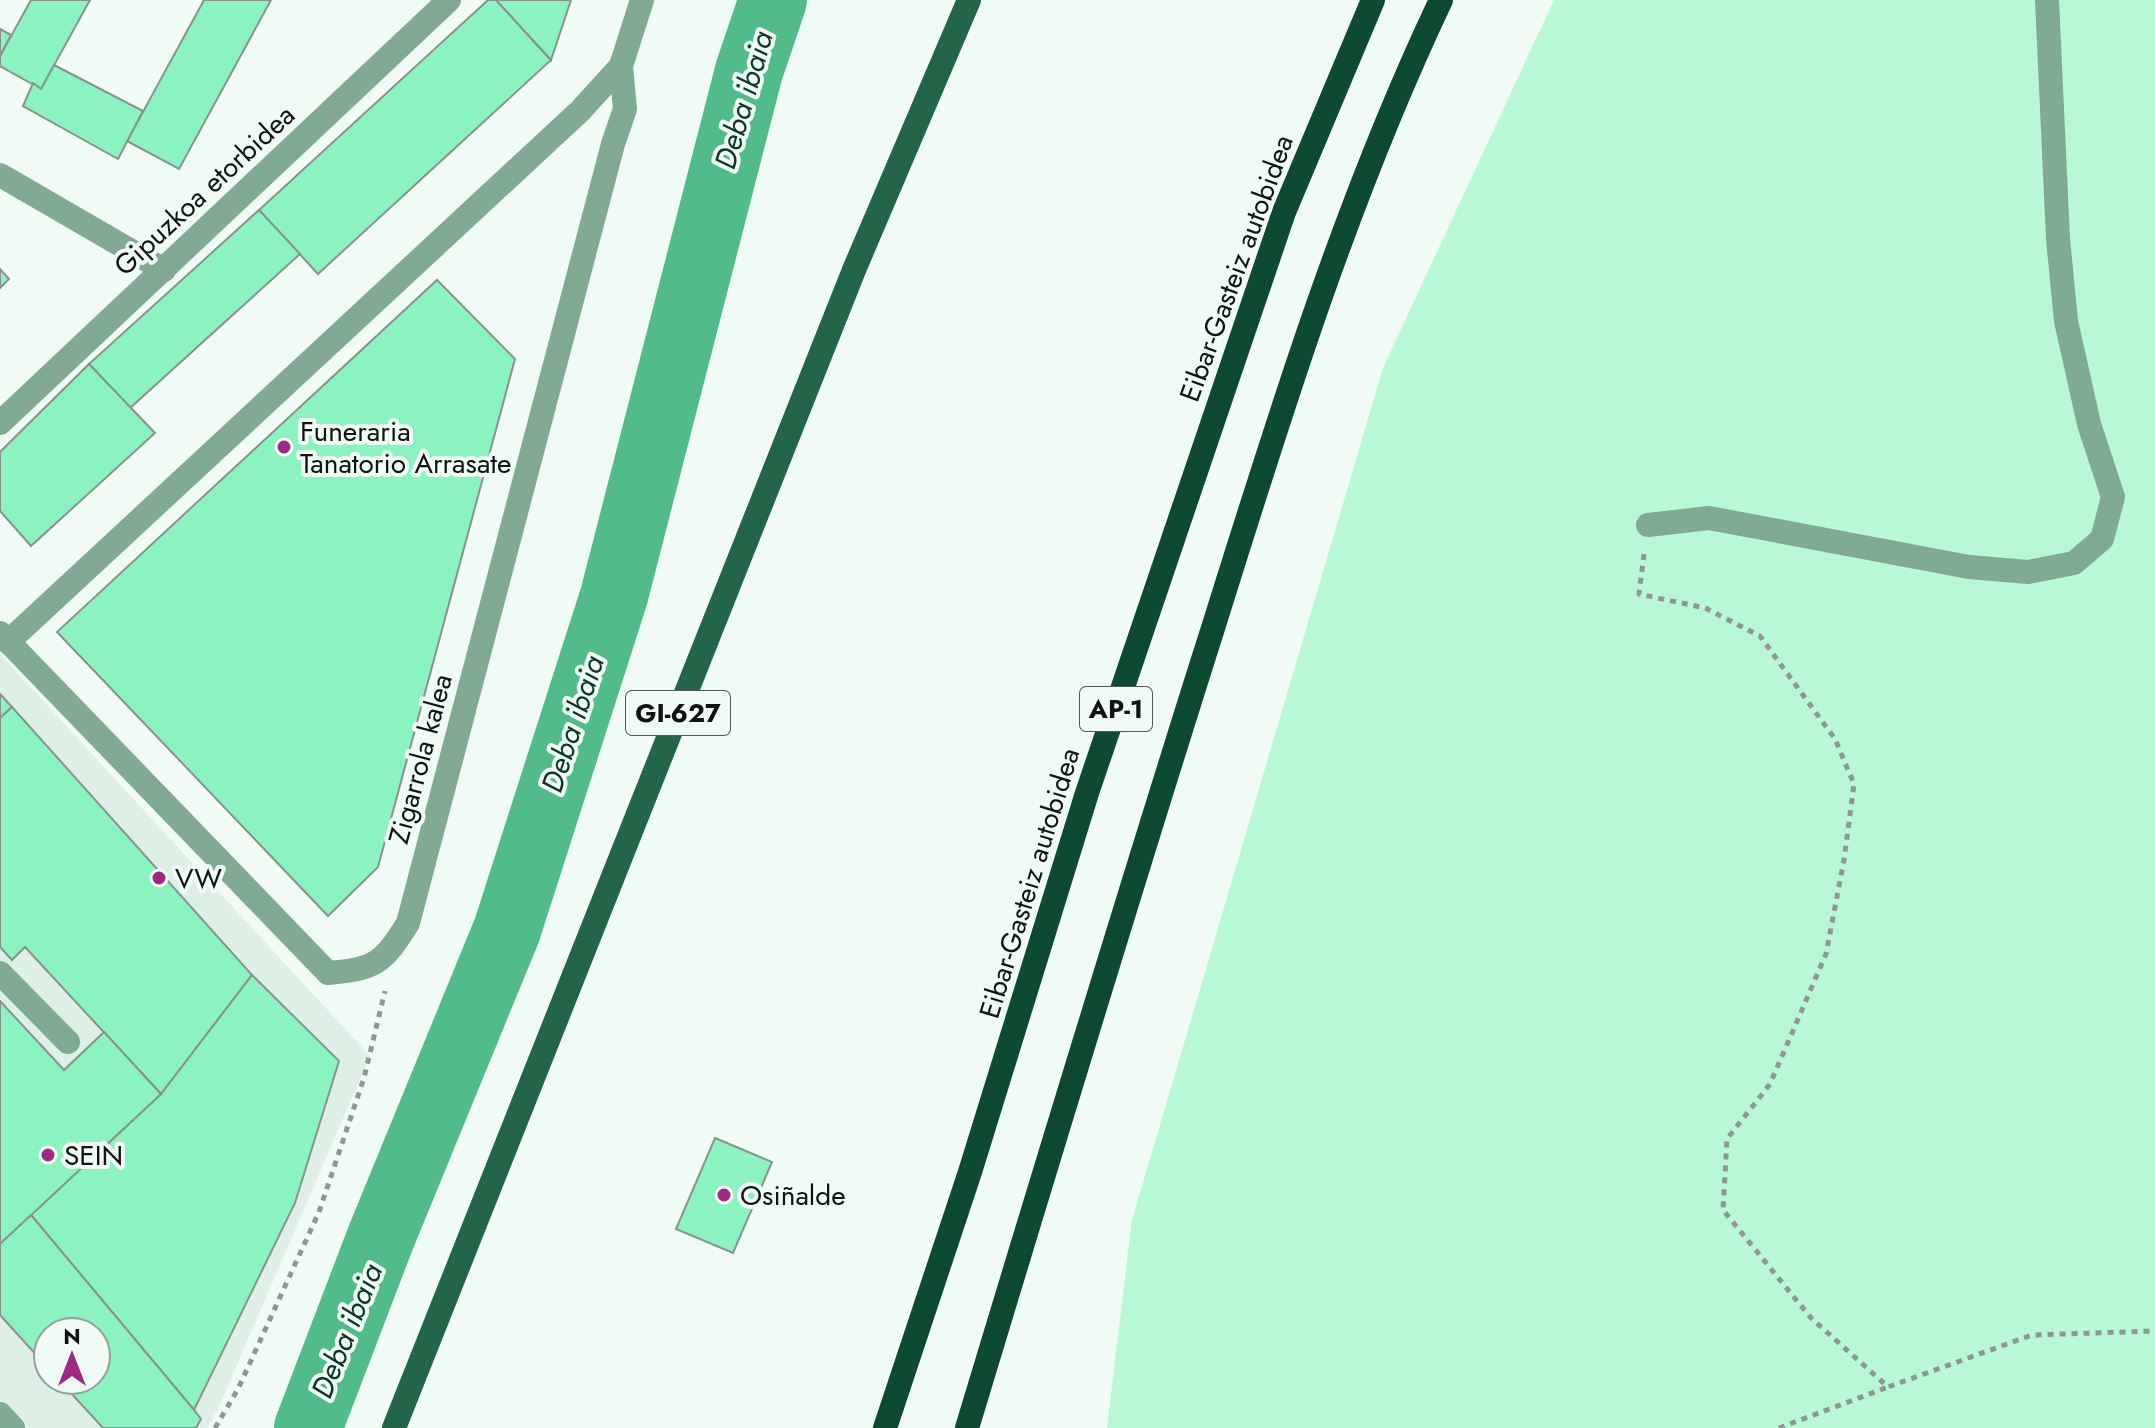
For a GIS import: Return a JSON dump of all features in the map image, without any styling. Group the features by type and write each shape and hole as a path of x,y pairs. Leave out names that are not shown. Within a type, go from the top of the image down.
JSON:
{"highway":[{"name":"Eibar-Gasteiz autobidea","path":"885,1428 975,1157 1087,793 1274,241 1373,0"},
{"name":"AP-1","path":"967,1428 1145,841 1274,435 1351,217 1441,0"}],"main road":[{"name":"GI-627","path":"394,1428 854,270 969,0"}],"street":[{"name":"Gipuzkoa etorbidea","path":"0,423 449,0"},
{"name":"Zigarrola kalea","path":"621,66 580,111 4,638 328,973 352,971 378,963 392,949 408,923 598,200 625,109 621,66 642,0"},
{"path":"1648,525 1709,518 1969,567 2028,572 2074,563 2102,539 2113,497 2089,424 2066,321 2058,239 2047,0"},
{"path":"0,175 164,270"},
{"path":"0,973 68,1042"},
{"path":"0,1414 13,1428"}],"path":[{"path":"1648,525 1639,594 1705,608 1760,636 1835,739 1854,784 1844,860 1826,954 1770,1084 1727,1139 1723,1210 1811,1318 1888,1387"},
{"path":"215,1428 238,1389 319,1212 364,1078 390,982"},
{"path":"1779,1428 2032,1335 2155,1331"}],"shaded area":[{"path":"0,654 370,1056 218,1409 207,1428 0,1428"}],"green space":[{"path":"1554,0 2155,0 2155,1428 1107,1428 1132,1220 1383,368"}],"building":[{"path":"31,0 90,0 41,89 0,66 0,56"},
{"path":"204,0 271,0 179,169 127,141"},
{"path":"488,0 496,0 551,60 318,274 259,210"},
{"path":"496,0 571,0 551,60"},
{"path":"0,29 11,35 0,56"},
{"path":"54,65 143,111 118,159 23,106 33,83 41,89"},
{"path":"259,210 300,254 130,408 89,364"},
{"path":"0,269 9,279 0,288"},
{"path":"437,280 515,359 378,867 328,916 57,632"},
{"path":"89,364 155,433 31,546 0,511 0,452"},
{"path":"0,694 12,707 0,718"},
{"path":"12,707 252,975 161,1094 25,947 12,960 0,947 0,718"},
{"path":"252,975 339,1061 295,1203 194,1410 31,1215 161,1094"},
{"name":"SEIN","path":"0,1001 64,1070 104,1032 161,1094 0,1244"},
{"name":"Osiñalde","path":"715,1138 772,1162 733,1253 676,1229"},
{"path":"31,1215 201,1419 196,1428 103,1428 74,1396 112,1396 112,1316 32,1316 32,1350 0,1315 0,1244"}],"waterway":[{"name":"Deba ibaia","path":"308,1428 381,1237 507,930 614,596 749,71 773,0"}],"place":[{"name":"Funeraria Tanatorio Arrasate","path":"284,447"},
{"name":"VW","path":"159,878"},
{"name":"SEIN","path":"48,1155"},
{"name":"Osiñalde","path":"724,1195"}]}
